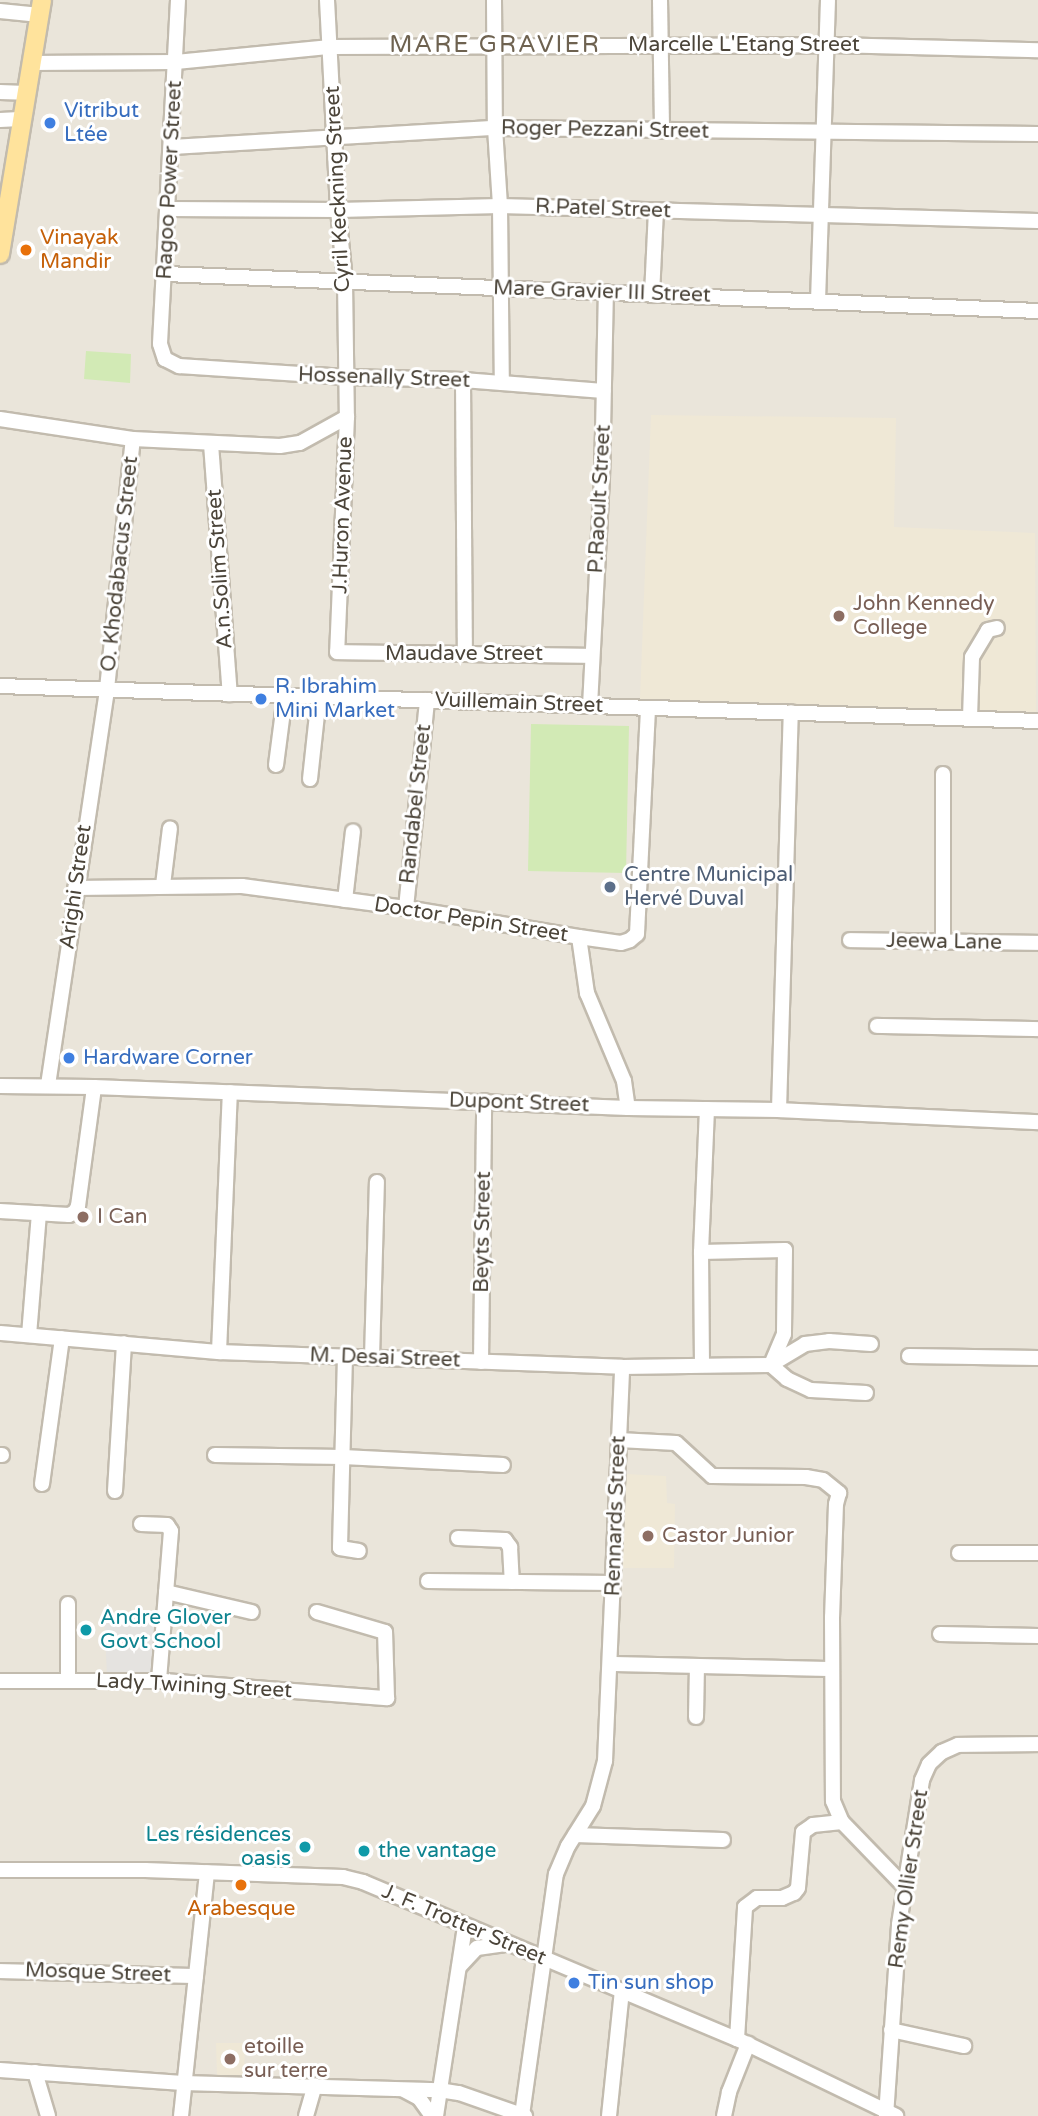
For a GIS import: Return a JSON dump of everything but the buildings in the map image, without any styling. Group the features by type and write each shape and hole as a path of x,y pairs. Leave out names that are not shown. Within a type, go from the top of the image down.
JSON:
{"main road":[{"path":"0,254 20,120 41,7"}],"street":[{"name":"Ragoo Power Street","path":"165,359 160,344 166,274 178,0"},
{"name":"Cyril Keckning Street","path":"327,0 333,136 345,281 346,377"},
{"path":"494,0 502,383"},
{"path":"660,0 662,131"},
{"path":"818,301 828,0"},
{"path":"0,11 41,7"},
{"name":"Marcelle L'Etang Street","path":"30,63 176,62 330,47 660,44 1038,50"},
{"path":"0,92 25,93"},
{"path":"0,120 20,120"},
{"name":"Roger Pezzani Street","path":"172,147 495,128 1038,134"},
{"name":"R.Patel Street","path":"169,209 338,210 500,206 1038,221"},
{"path":"652,295 656,210"},
{"name":"Mare Gravier III Street","path":"166,274 1038,311"},
{"name":"P.Raoult Street","path":"590,706 606,292"},
{"name":"Hossenally Street","path":"165,359 179,366 346,377 463,380 604,391"},
{"name":"J.Huron Avenue","path":"337,652 347,417 346,377"},
{"path":"463,380 465,652"},
{"path":"0,419 133,439 280,446 300,443 347,417"},
{"name":"O. Khodabacus Street","path":"107,689 133,439"},
{"name":"A.n.Solim Street","path":"211,444 230,694"},
{"path":"970,718 972,657 988,630 997,628"},
{"name":"Maudave Street","path":"337,652 592,656"},
{"name":"Vuillemain Street","path":"0,686 1038,720"},
{"name":"Arighi Street","path":"48,1085 75,888 107,689"},
{"path":"276,765 285,696"},
{"path":"310,779 318,696"},
{"name":"Randabel Street","path":"405,908 427,700"},
{"name":"Doctor Pepin Street","path":"75,888 242,886 405,908 621,943 637,934 648,708"},
{"path":"779,1110 791,712"},
{"path":"943,774 943,942"},
{"path":"163,885 170,828"},
{"path":"345,900 353,831"},
{"path":"579,937 587,993 624,1081 628,1108"},
{"name":"Jeewa Lane","path":"850,940 1038,943"},
{"path":"877,1026 1038,1029"},
{"name":"Dupont Street","path":"0,1086 48,1085 628,1108 779,1110 1038,1122"},
{"path":"0,1211 69,1215 79,1206 94,1087"},
{"path":"219,1352 230,1092"},
{"name":"Beyts Street","path":"481,1362 484,1101"},
{"path":"702,1365 701,1252 707,1109"},
{"path":"372,1357 377,1182"},
{"path":"29,1335 39,1213"},
{"path":"701,1252 785,1250 783,1334 771,1365"},
{"name":"M. Desai Street","path":"0,1334 219,1352 622,1367 771,1365"},
{"path":"42,1484 62,1338"},
{"path":"771,1365 805,1344 829,1341 871,1344"},
{"path":"116,1491 124,1343"},
{"path":"345,1356 340,1548 359,1551"},
{"path":"909,1356 1038,1358"},
{"path":"771,1365 786,1379 811,1390 866,1393"},
{"name":"Rennards Street","path":"524,2116 556,1874 561,1859 593,1806 601,1785 611,1664 622,1367"},
{"path":"619,1440 676,1443 712,1476 806,1477 823,1480 839,1493 836,1504 831,1788 842,1822 905,1887"},
{"path":"215,1455 343,1457 503,1465"},
{"path":"141,1524 167,1525 171,1531 159,1681"},
{"path":"458,1538 505,1539 510,1548 512,1582"},
{"path":"959,1553 1038,1553"},
{"path":"428,1581 613,1583"},
{"path":"166,1592 252,1612"},
{"path":"68,1604 68,1679"},
{"name":"Lady Twining Street","path":"0,1681 159,1681 387,1698 385,1632 317,1612"},
{"path":"940,1634 1038,1636"},
{"path":"611,1664 832,1669"},
{"path":"696,1666 696,1717"},
{"name":"Remy Ollier Street","path":"889,2114 891,2030 899,1924 922,1780 929,1764 942,1752 958,1745 1038,1744"},
{"path":"724,2116 742,2041 745,1907 757,1898 782,1898 794,1893 798,1888 803,1832 813,1825 842,1822"},
{"path":"575,1835 723,1840"},
{"name":"J. F. Trotter Street","path":"0,1870 207,1872 342,1877 363,1882 742,2041 889,2114"},
{"path":"181,2116 207,1872"},
{"path":"434,2116 465,1927"},
{"path":"458,1968 467,1956 478,1948 506,1944"},
{"name":"Mosque Street","path":"0,1971 196,1976"},
{"path":"609,2116 622,1991"},
{"path":"891,2030 964,2046"},
{"path":"0,2070 183,2083 439,2090 459,2093 524,2116"},
{"path":"35,2072 48,2116"},
{"path":"306,2116 314,2085"},
{"path":"396,2088 419,2098 434,2116"}],"shaded area":[{"path":"0,0 1038,0 1038,2116 0,2116"},
{"name":"John Kennedy College","path":"651,415 896,418 894,527 1035,533 1036,716 640,699"},
{"name":"Castor Junior","path":"624,1474 666,1476 667,1503 675,1504 674,1568 621,1568"},
{"path":"104,1615 163,1617 154,1676 107,1676"},
{"name":"etoille sur terre","path":"216,2043 245,2043 244,2076 217,2076"}],"green space":[{"path":"86,351 131,354 130,383 84,379"},
{"path":"531,724 629,726 626,873 528,871"}],"place":[{"name":"Vitribut Ltée","path":"50,123"},
{"name":"Vinayak Mandir","path":"26,250"},
{"name":"John Kennedy College","path":"839,616"},
{"name":"R. Ibrahim Mini Market","path":"261,699"},
{"name":"Centre Municipal Hervé Duval","path":"610,887"},
{"name":"Hardware Corner","path":"69,1058"},
{"name":"I Can","path":"83,1217"},
{"name":"Castor Junior","path":"648,1536"},
{"name":"Andre Glover Govt School","path":"86,1630"},
{"name":"Les résidences oasis","path":"305,1847"},
{"name":"the vantage","path":"364,1851"},
{"name":"Arabesque","path":"241,1885"},
{"name":"Tin sun shop","path":"574,1983"},
{"name":"etoille sur terre","path":"230,2059"}],"district":[{"name":"MARE GRAVIER","path":"495,45"}]}
